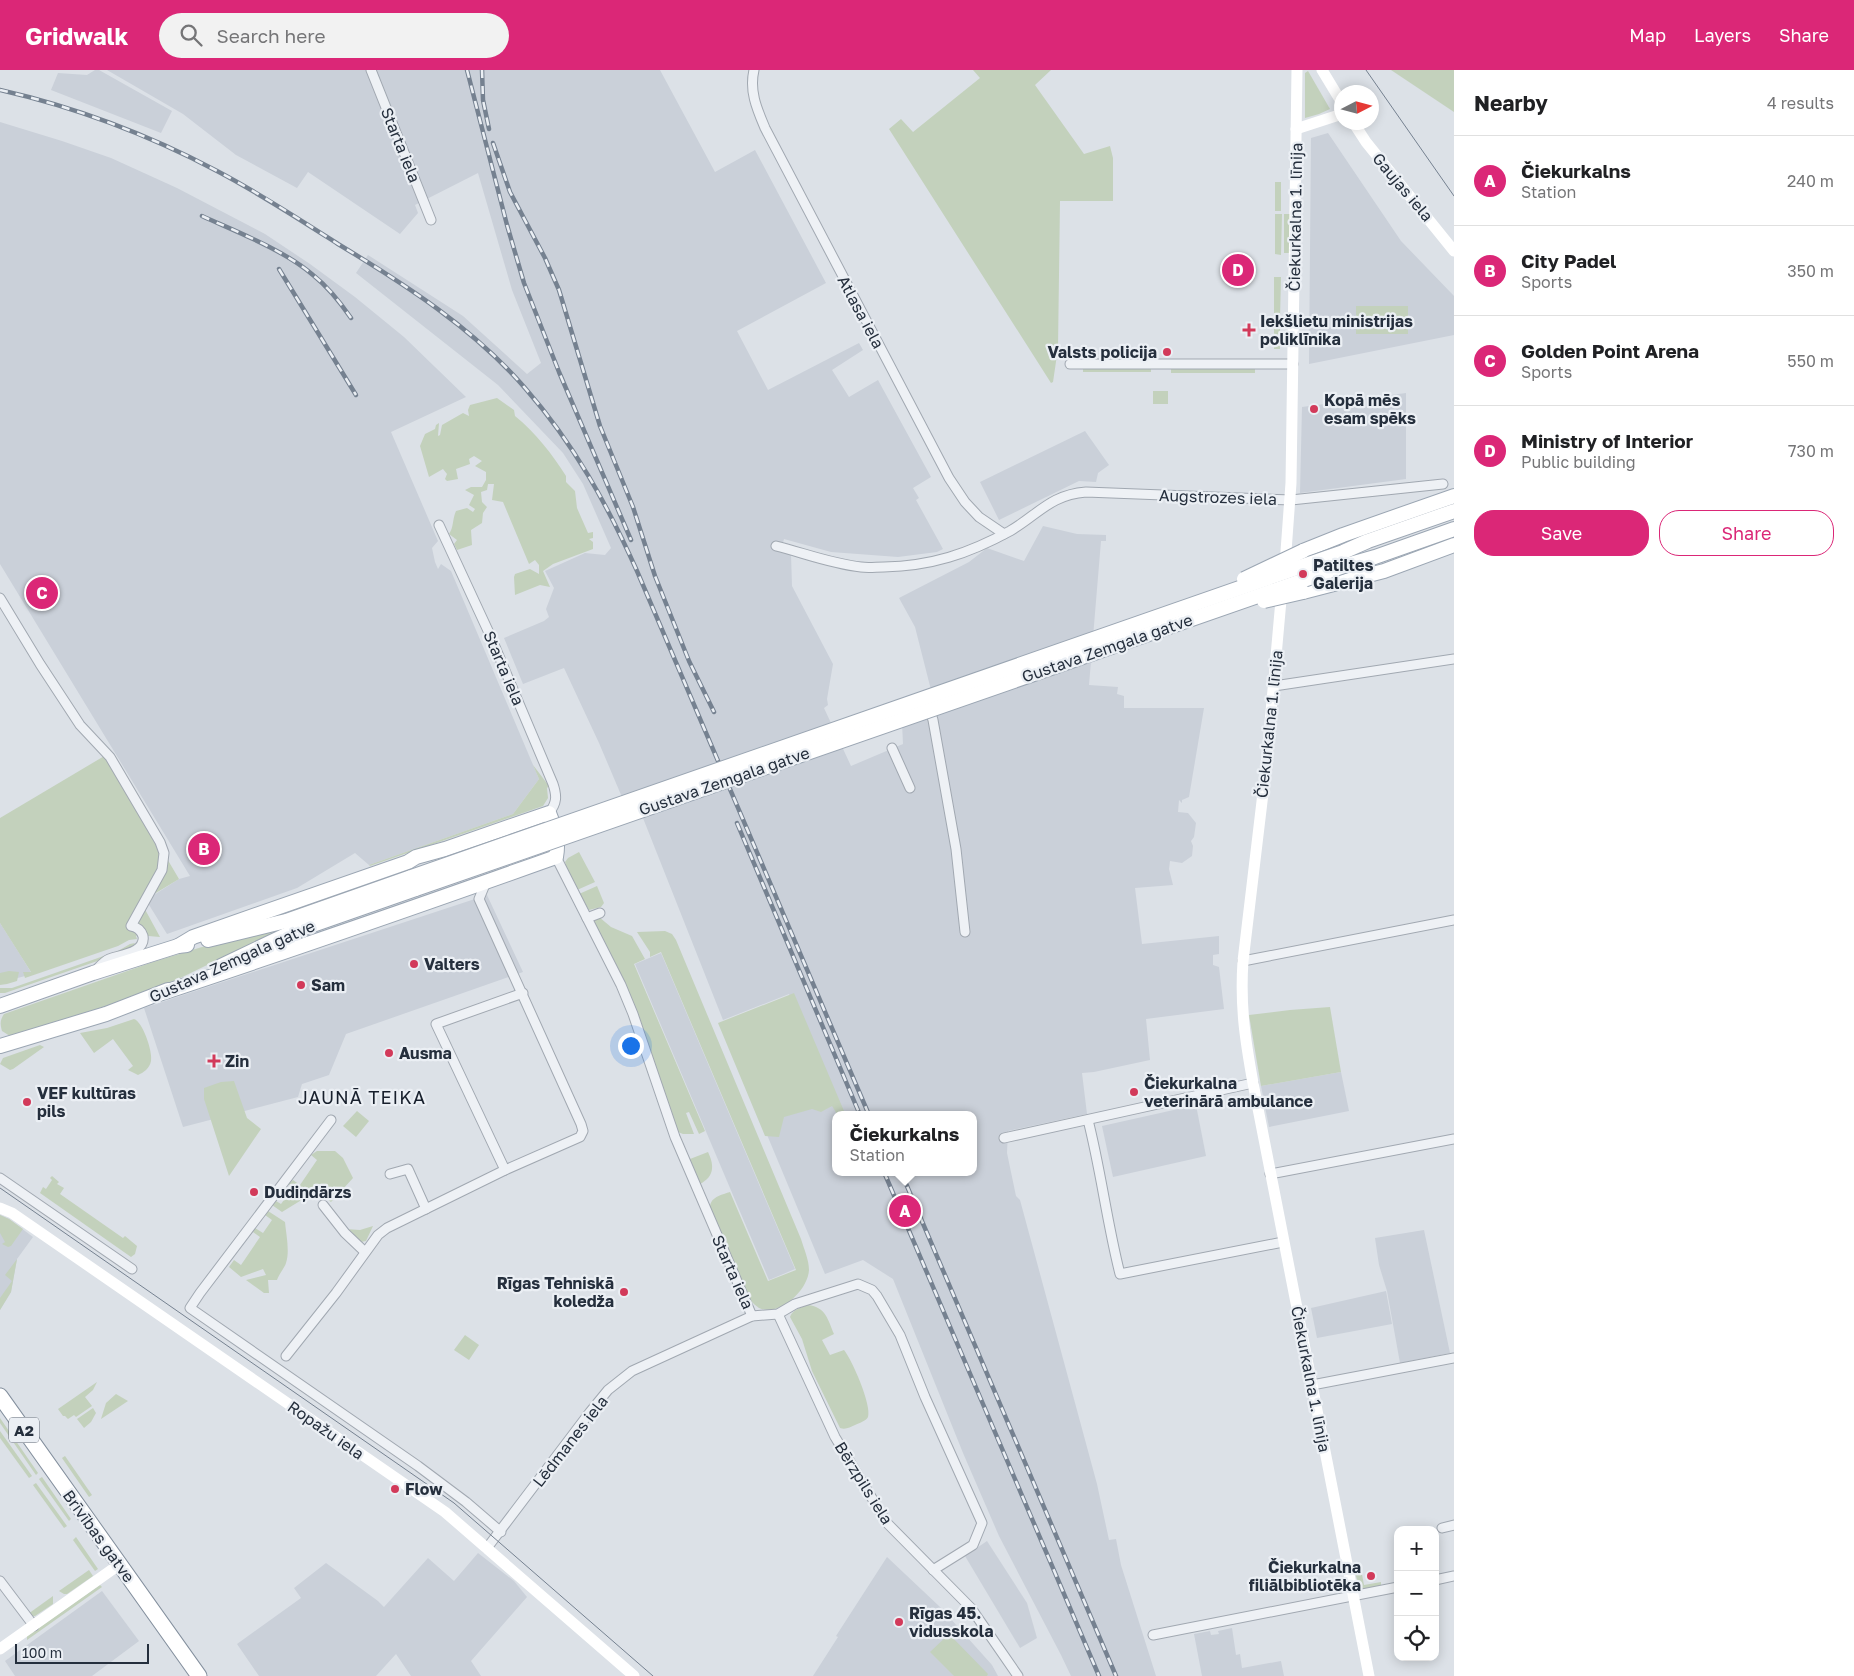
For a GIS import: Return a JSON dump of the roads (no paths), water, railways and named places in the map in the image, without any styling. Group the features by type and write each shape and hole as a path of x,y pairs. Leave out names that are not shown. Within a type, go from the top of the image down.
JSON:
{"highway":[{"name":"Brīvības gatve","path":"0,1396 199,1676"}],"main road":[{"path":"1177,617 1343,534 1454,496"},
{"name":"Gustava Zemgala gatve","path":"1177,617 1368,541 1454,511"},
{"name":"Gustava Zemgala gatve","path":"0,1006 93,973 178,946 286,921 413,883 1177,617 1454,529"},
{"path":"1177,617 1384,571 1454,545"},
{"path":"159,994 302,947 556,857 556,832 549,813 416,857 408,862 193,937 178,946"},
{"name":"Gustava Zemgala gatve","path":"6,1045 159,994 290,933 413,883"},
{"path":"0,1037 6,1045"}],"street":[{"name":"Starta iela","path":"371,70 431,220"},
{"name":"Atlasa iela","path":"754,70 752,77 754,102 765,128 949,478 965,502 979,517 1004,534"},
{"name":"Čiekurkalna 1. līnija","path":"1296,70 1290,500 1274,686 1242,961 1241,992 1253,1083 1270,1174 1369,1676"},
{"path":"1322,70 1334,90"},
{"path":"1296,130 1334,117"},
{"name":"Gaujas iela","path":"1358,130 1454,251"},
{"path":"1070,364 1293,364"},
{"name":"Augstrozes iela","path":"776,546 862,568 910,567 939,562 1004,534 1026,522 1051,501 1073,493 1290,500 1443,484"},
{"name":"Starta iela","path":"439,525 490,636 553,784 556,805 549,813"},
{"path":"0,598 80,725 110,757 160,842 164,853 162,870 131,926 138,928 143,936 143,942 139,948 107,960 93,973"},
{"path":"1274,686 1454,659"},
{"path":"924,694 933,720 956,849 965,932"},
{"path":"892,748 910,788"},
{"name":"Starta iela","path":"556,857 621,986 633,1014 675,1137 752,1316 778,1314 795,1304 858,1284 872,1290 900,1334 924,1397 982,1523 973,1545 933,1570"},
{"path":"286,1356 336,1293 378,1235 387,1228 505,1170 580,1137 583,1131 523,993 479,899 486,882"},
{"path":"458,893 479,899"},
{"path":"587,918 600,913"},
{"path":"1242,961 1454,920"},
{"path":"505,1170 436,1024 523,993"},
{"path":"1004,1138 1253,1083"},
{"name":"Ropažu iela","path":"331,1120 200,1292 190,1308 418,1466 466,1502 501,1532"},
{"path":"1088,1120 1095,1148 1109,1231 1120,1274 1284,1242"},
{"path":"1270,1174 1454,1139"},
{"path":"390,1174 408,1168 426,1209"},
{"path":"0,1178 132,1270"},
{"path":"323,1205 345,1233 365,1252"},
{"name":"Ropažu iela","path":"0,1208 12,1213 445,1512 634,1676"},
{"name":"Bērzpils iela","path":"778,1314 835,1437 887,1523 971,1608 1018,1676"},
{"name":"Lēdmanes iela","path":"487,1548 608,1390 632,1371 752,1316"},
{"path":"1312,1386 1454,1358"},
{"path":"1442,1528 1454,1526"},
{"path":"0,1649 120,1564"},
{"path":"1439,1579 1454,1576"},
{"path":"0,1582 34,1626"},
{"path":"1153,1635 1394,1588"}],"tram line":[{"path":"1366,70 1454,196"},
{"path":"0,1188 454,1503 653,1676"}],"railway":[{"path":"467,70 524,283 559,372 631,540"},
{"path":"482,70 483,100 489,129"},
{"path":"0,90 56,105 138,134 217,171 279,206 389,275 438,309 505,366 543,409 588,475 626,546 867,1111"},
{"path":"493,143 510,192 545,258 559,290 600,426 633,507 655,576 689,661 714,712"},
{"path":"202,216 288,257 329,290 351,318"},
{"path":"279,269 356,395"},
{"path":"737,823 858,1111"},
{"path":"886,1176 1099,1676"},
{"path":"903,1176 1116,1676"}],"place":[{"name":"Ministry of Interior","path":"1238,270"},
{"name":"Iekšlietu ministrijas poliklīnika","path":"1249,330"},
{"name":"Valsts policija","path":"1167,352"},
{"name":"Kopā mēs esam spēks","path":"1314,409"},
{"name":"Patiltes Galerija","path":"1303,574"},
{"name":"Golden Point Arena","path":"42,593"},
{"name":"City Padel","path":"204,849"},
{"name":"Valters","path":"414,964"},
{"name":"Sam","path":"301,985"},
{"name":"Ausma","path":"389,1053"},
{"name":"Zin","path":"214,1061"},
{"name":"Čiekurkalna veterinārā ambulance","path":"1134,1092"},
{"name":"VEF kultūras pils","path":"27,1102"},
{"name":"Dudiņdārzs","path":"254,1192"},
{"name":"Čiekurkalns","path":"905,1211"},
{"name":"Rīgas Tehniskā koledža","path":"624,1292"},
{"name":"Flow","path":"395,1489"},
{"name":"Čiekurkalna filiālbibliotēka","path":"1371,1576"},
{"name":"Rīgas 45. vidusskola","path":"899,1622"}],"district":[{"name":"JAUNĀ TEIKA","path":"362,1097"}]}
